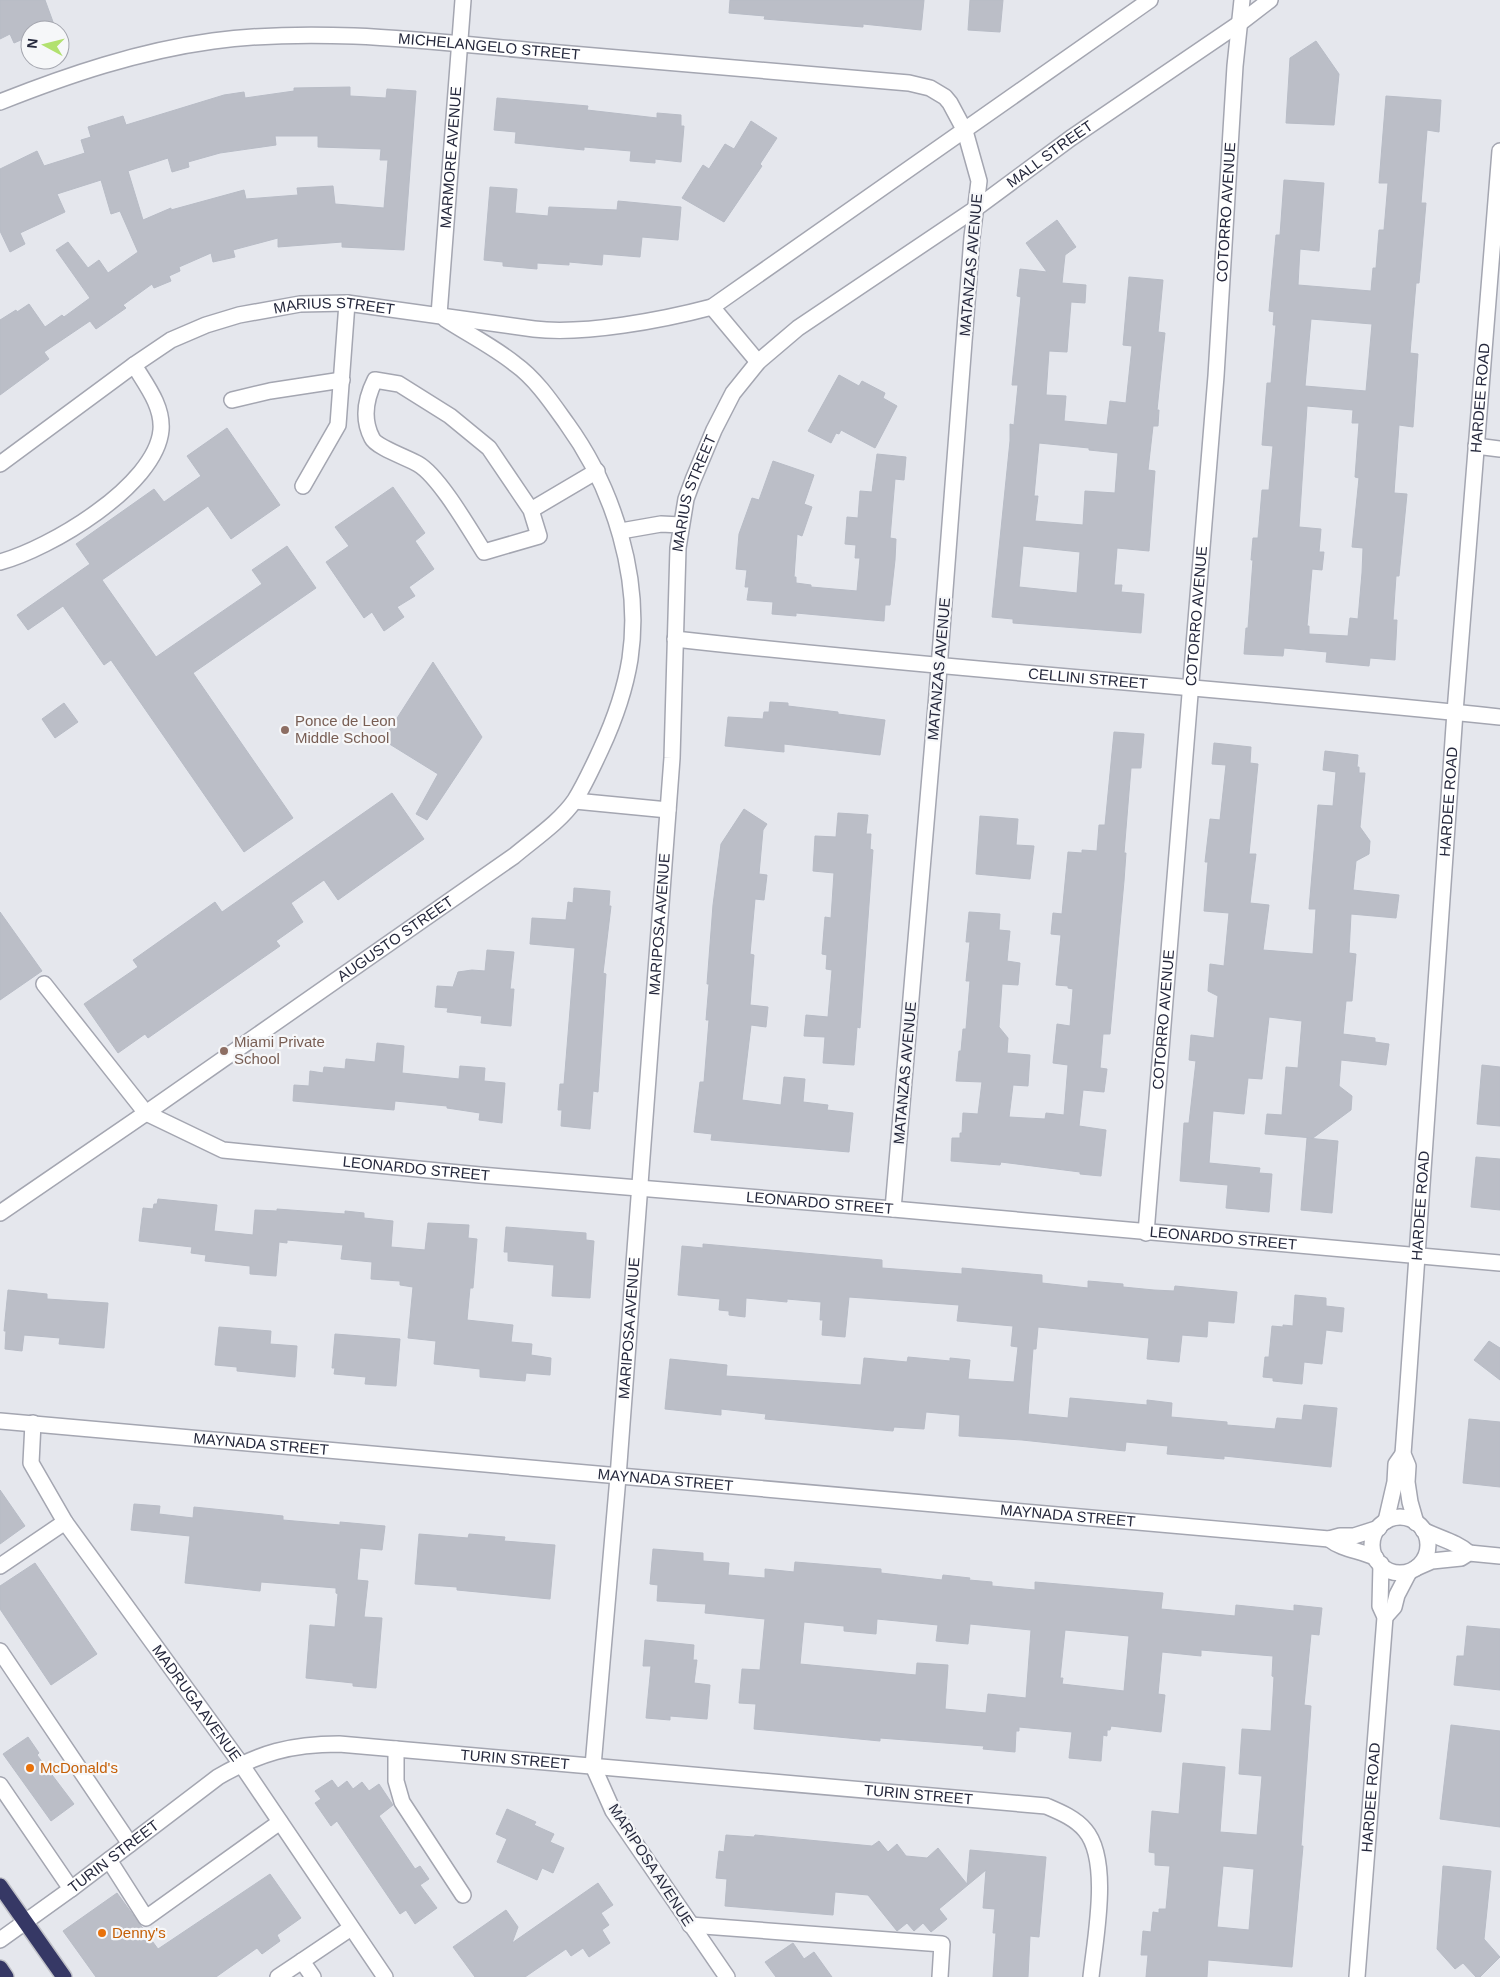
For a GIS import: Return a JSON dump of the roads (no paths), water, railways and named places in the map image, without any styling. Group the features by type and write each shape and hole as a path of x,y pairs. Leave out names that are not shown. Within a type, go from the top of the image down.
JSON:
{"highway":[{"path":"0,1886 64,1977"},
{"path":"0,1968 6,1977"}],"street":[{"name":"MARMORE AVENUE","path":"440,315 463,0"},
{"path":"758,362 712,307 1150,0"},
{"name":"COTORRO AVENUE","path":"1146,1233 1216,376 1235,66 1242,0"},
{"name":"MALL STREET","path":"758,362 798,328 975,208 1071,138 1240,23 1270,0"},
{"name":"MICHELANGELO STREET","path":"0,102 48,83 123,60 211,41 275,35 318,34 459,44 917,85 930,88 945,97 950,102 965,131"},
{"name":"MATANZAS AVENUE","path":"893,1209 939,666 975,208 979,181 965,131"},
{"name":"HARDEE ROAD","path":"1419,1526 1410,1502 1407,1482 1408,1466 1403,1454 1455,712 1500,151"},
{"path":"303,486 338,425 347,303"},
{"name":"MARIUS STREET","path":"0,464 171,340 206,325 271,309 300,304 347,303 534,329 557,330 638,322 712,307"},
{"name":"AUGUSTO STREET","path":"0,1213 514,856 560,817 575,801 594,764 611,728 630,661 632,617 627,558 621,531 597,471 581,442 553,404 516,364 440,315"},
{"name":"MARIUS STREET","path":"676,639 676,568 686,499 692,480 714,430 733,393 758,362"},
{"path":"0,562 29,553 60,537 113,500 143,472 158,444 161,430 160,416 157,404 134,365"},
{"path":"232,400 270,391 342,380"},
{"path":"375,380 399,384 450,416 489,448 531,510 539,536 484,552 438,483 420,465 373,440 365,422 368,394 375,380"},
{"path":"1476,446 1500,448"},
{"path":"531,510 597,471"},
{"path":"621,531 661,524 681,525"},
{"name":"CELLINI STREET","path":"676,639 939,666 1500,717"},
{"name":"MARIPOSA AVENUE","path":"676,639 668,810 618,1477 593,1766 613,1811 727,1977"},
{"path":"575,801 668,810"},
{"path":"44,984 146,1113"},
{"name":"LEONARDO STREET","path":"146,1113 222,1150 420,1170 893,1209 1500,1264"},
{"name":"MAYNADA STREET","path":"0,1421 1329,1539 1340,1536 1354,1536 1382,1524"},
{"name":"MADRUGA AVENUE","path":"33,1423 31,1463 65,1522 241,1764 385,1977"},
{"name":"HARDEE ROAD","path":"1382,1524 1395,1482 1396,1464 1403,1454"},
{"path":"1469,1553 1462,1546 1439,1539 1404,1518 1395,1518 1382,1524 1374,1536 1372,1546 1378,1561 1392,1572 1400,1573 1413,1570 1432,1561 1461,1558 1469,1553 1500,1556"},
{"path":"0,1566 65,1522"},
{"path":"1413,1570 1423,1562 1427,1554 1428,1544 1426,1535 1419,1526"},
{"name":"MAYNADA STREET","path":"1329,1539 1338,1546 1364,1552 1378,1561"},
{"name":"HARDEE ROAD","path":"1357,1977 1385,1617 1380,1606 1378,1561"},
{"name":"HARDEE ROAD","path":"1385,1617 1394,1607 1397,1595 1413,1570"},
{"path":"0,1651 130,1844"},
{"name":"TURIN STREET","path":"0,1940 71,1889 218,1777 241,1764 280,1749 339,1744 1037,1804 1060,1812 1083,1827 1094,1846 1100,1874 1091,1977"},
{"path":"396,1749 396,1781 402,1802 463,1895"},
{"path":"0,1785 71,1889"},
{"path":"109,1860 146,1918 280,1822"},
{"path":"690,1925 942,1944 940,1977"},
{"path":"278,1977 351,1928"},
{"path":"302,1961 313,1977"}],"place":[{"name":"Ponce de Leon Middle School","path":"285,730"},
{"name":"Miami Private School","path":"224,1051"},
{"name":"McDonald's","path":"30,1768"},
{"name":"Denny's","path":"102,1933"}]}
